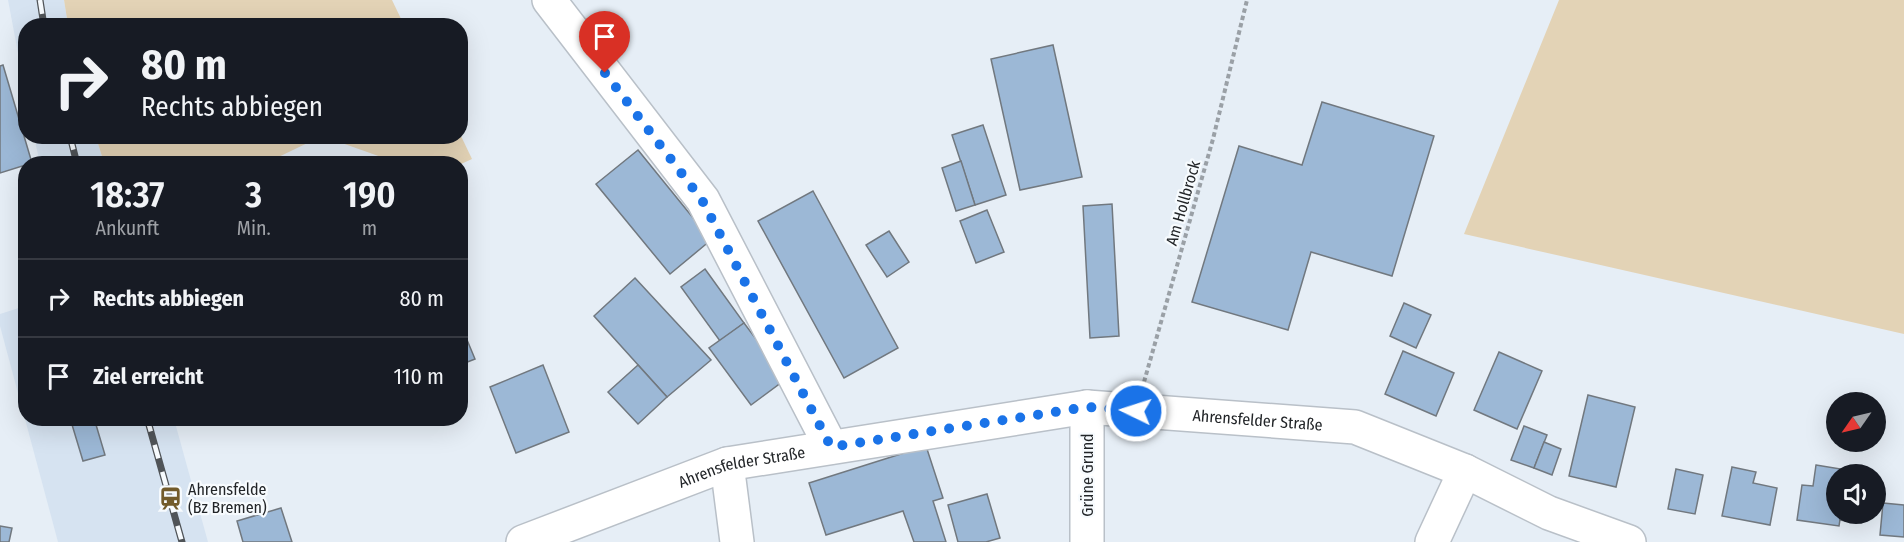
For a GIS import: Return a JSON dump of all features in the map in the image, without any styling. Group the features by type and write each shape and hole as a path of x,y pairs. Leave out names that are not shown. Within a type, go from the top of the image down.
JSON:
{"street":[{"path":"549,0 702,200 831,447"},
{"name":"Ahrensfelder Straße","path":"523,542 728,464 1087,407 1355,427 1465,471 1549,513 1629,542"},
{"name":"Grüne Grund","path":"1087,407 1087,542"},
{"path":"728,464 737,542"},
{"path":"1432,542 1465,471"}],"path":[{"name":"Am Hollbrock","path":"1136,411 1213,139 1247,0"}],"shaded area":[{"path":"8,0 64,0 67,18 18,18 18,53"},
{"path":"64,0 392,0 401,18 67,18"},
{"path":"1559,0 1904,0 1904,334 1464,234"},
{"path":"36,144 98,144 102,156 38,156"},
{"path":"98,144 305,144 281,156 102,156"},
{"path":"345,144 465,144 472,159 468,161 468,156 378,156"},
{"path":"18,308 18,393 0,326 0,314"},
{"path":"27,426 176,426 208,542 58,542"}],"building":[{"path":"1053,45 1082,177 1020,190 991,59"},
{"path":"3,65 18,116 18,144 26,144 30,156 18,156 18,167 0,173 0,66"},
{"path":"1322,102 1434,136 1392,276 1311,252 1288,330 1192,302 1239,146 1302,165"},
{"path":"983,125 1006,195 975,205 952,135"},
{"path":"638,150 711,240 670,274 596,184"},
{"path":"961,161 975,205 956,211 942,168"},
{"path":"813,191 898,348 844,378 758,221"},
{"path":"1112,204 1119,336 1090,338 1083,206"},
{"path":"987,210 1004,252 976,263 960,221"},
{"path":"889,231 909,262 887,277 866,245"},
{"path":"705,269 744,323 720,341 681,287"},
{"path":"635,278 711,360 667,397 594,316"},
{"path":"1404,303 1431,315 1416,348 1390,336"},
{"path":"744,323 786,379 751,405 709,348"},
{"path":"468,342 475,359 468,362"},
{"path":"1403,351 1454,373 1436,416 1385,394"},
{"path":"1499,352 1542,371 1517,429 1474,410"},
{"path":"543,365 569,432 516,453 490,387"},
{"path":"638,365 667,397 638,424 608,392"},
{"path":"1588,395 1635,407 1616,487 1569,476"},
{"path":"72,426 96,426 105,455 83,461"},
{"path":"1524,426 1547,435 1534,468 1511,460"},
{"path":"1544,442 1561,449 1552,475 1534,468"},
{"path":"926,446 943,498 933,501 946,542 914,542 903,511 826,535 809,483"},
{"path":"1816,465 1826,467 1826,524 1839,524 1839,526 1797,520 1802,485 1813,486"},
{"path":"1732,467 1756,472 1753,483 1777,488 1770,525 1722,516"},
{"path":"1676,469 1703,475 1695,514 1668,509"},
{"path":"987,494 1000,538 986,542 958,542 948,505"},
{"path":"1886,503 1904,505 1904,537 1880,535 1881,524 1886,524"},
{"path":"281,508 292,542 243,542 237,521"},
{"path":"0,526 12,528 9,542 0,542"}],"railway":[{"path":"40,0 43,18"},
{"path":"72,144 75,156"},
{"path":"149,426 182,542"}],"place":[{"name":"Ahrensfelde (Bz Bremen)","path":"170,498"}],"route":[{"path":"605,73 702,200 831,447 1087,407 1136,411"}]}
